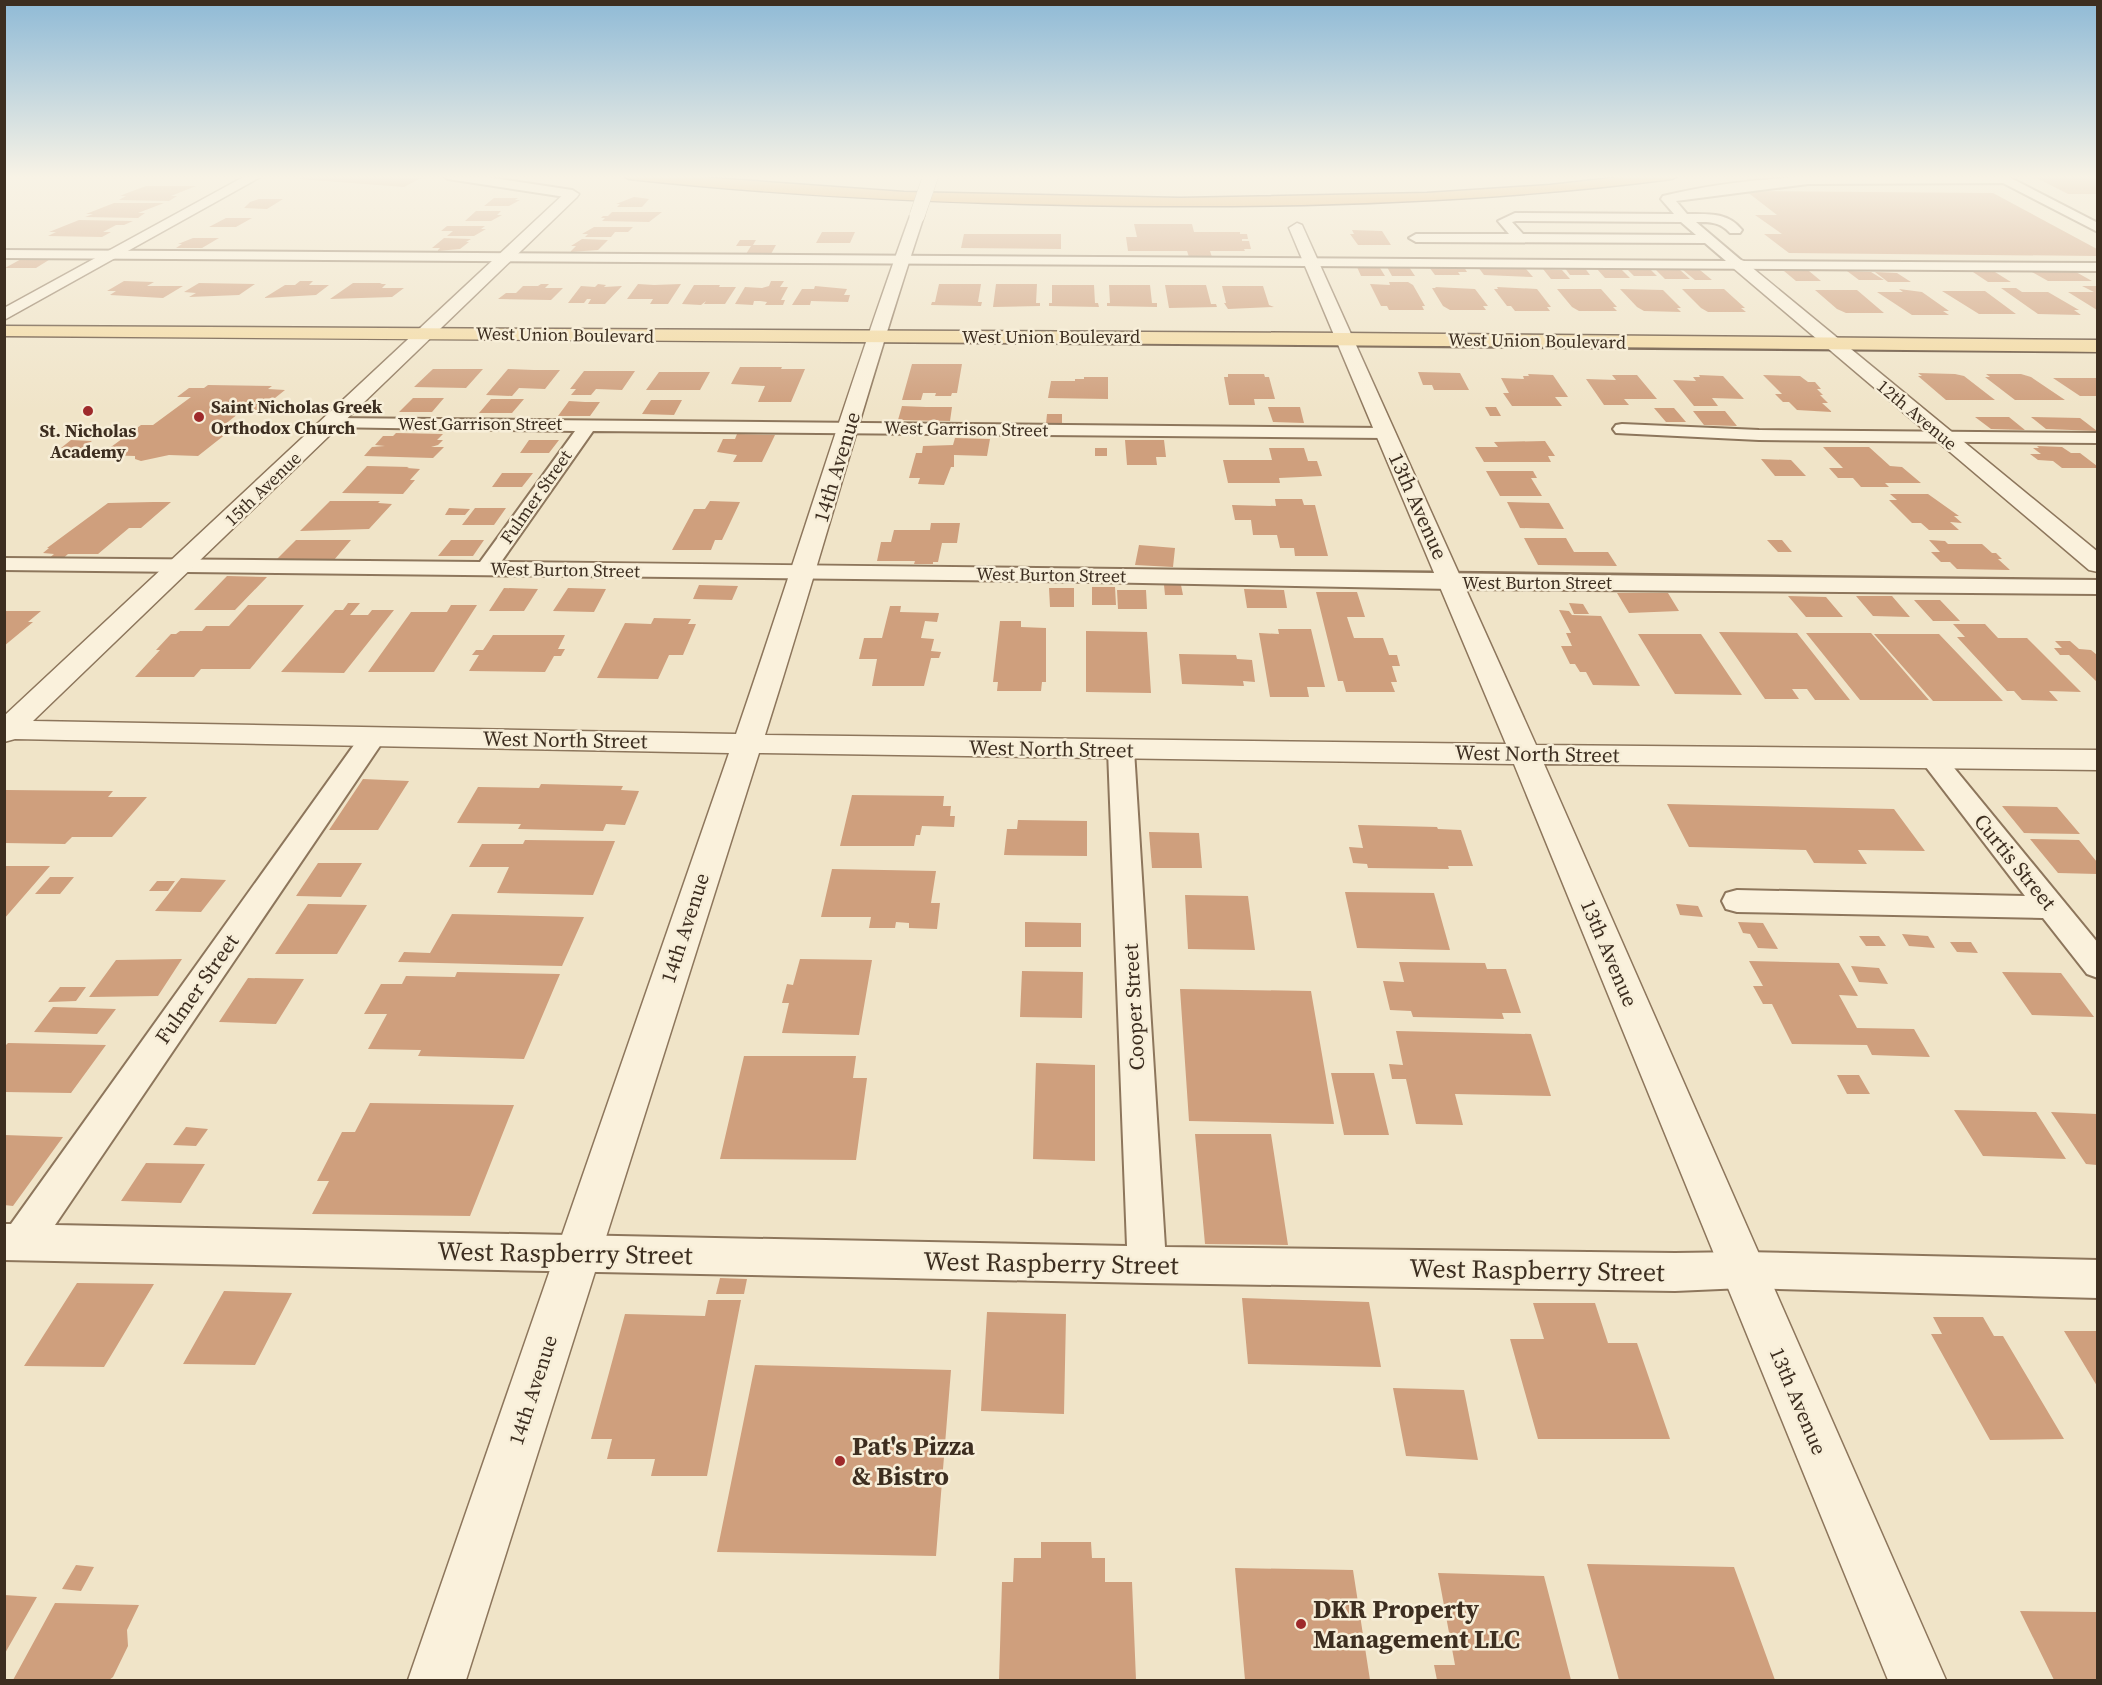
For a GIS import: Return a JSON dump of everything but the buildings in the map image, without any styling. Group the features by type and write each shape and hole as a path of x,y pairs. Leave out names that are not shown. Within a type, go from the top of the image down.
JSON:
{"main road":[{"name":"West Union Boulevard","path":"4,331 1343,338 2097,346"}],"street":[{"name":"15th Avenue","path":"6,731 511,254"},
{"name":"14th Avenue","path":"437,1680 804,573 876,337 905,254"},
{"name":"13th Avenue","path":"1308,254 1343,338 1452,582 1917,1680"},
{"name":"12th Avenue","path":"1751,254 1833,344 2097,565"},
{"path":"4,315 114,255"},
{"name":"West North Street","path":"6,731 1121,750 2097,760"}],"lane":[{"path":"4,254 1312,262 1512,254"},
{"path":"1891,254 2097,267"},
{"name":"West Garrison Street","path":"332,423 1385,433"},
{"name":"Fulmer Street","path":"485,570 588,425"},
{"path":"1622,429 1759,435 1881,434 1944,437 2097,438"},
{"name":"West Burton Street","path":"4,564 1083,575 1452,582 2097,587"},
{"name":"Fulmer Street","path":"13,1242 373,737"},
{"name":"Cooper Street","path":"1121,750 1147,1265"},
{"name":"Curtis Street","path":"1932,758 2097,966"},
{"path":"1737,901 2050,907"},
{"name":"West Raspberry Street","path":"13,1242 1147,1265 1676,1272 1743,1270 2097,1279"}],"place":[{"name":"St. Nicholas Academy","path":"88,411"},
{"name":"Saint Nicholas Greek Orthodox Church","path":"199,417"},
{"name":"Pat's Pizza & Bistro","path":"840,1461"},
{"name":"DKR Property Management LLC","path":"1301,1624"}]}
